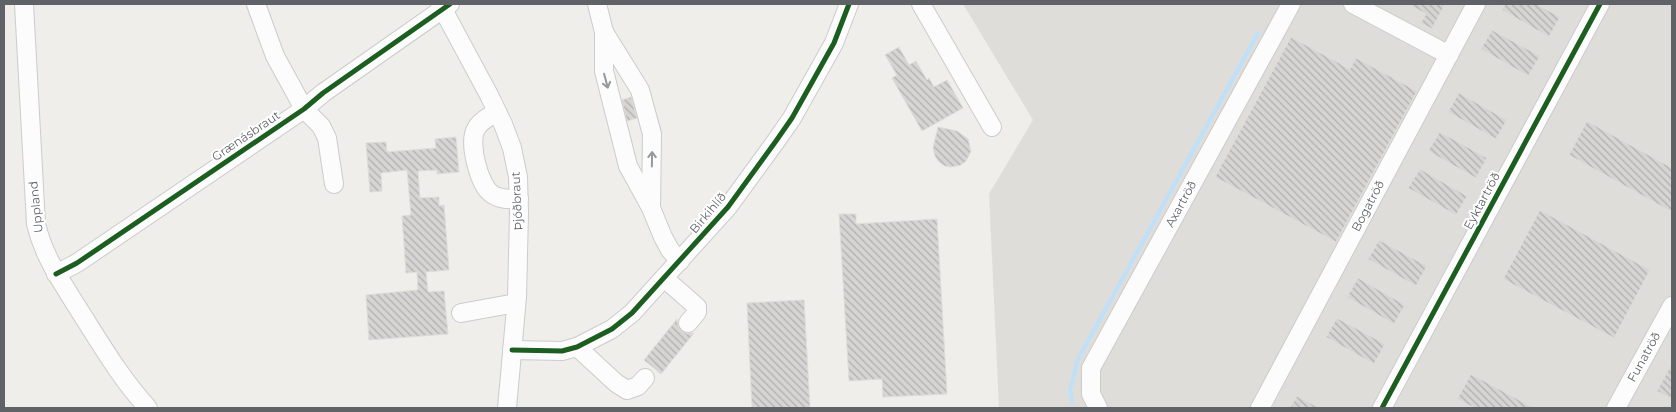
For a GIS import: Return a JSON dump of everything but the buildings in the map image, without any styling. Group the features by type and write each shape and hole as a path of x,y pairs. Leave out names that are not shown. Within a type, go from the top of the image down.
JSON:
{"street":[{"name":"Uppland","path":"24,4 36,224 40,242 56,274 107,354 139,399 148,408"},
{"path":"256,4 275,56 304,109 321,126 327,138 334,184"},
{"path":"597,4 604,32 604,71 628,166 651,208 670,250 680,261"},
{"name":"Birkihlíð","path":"512,350 562,351 577,347 612,329 632,312 728,207 792,118 834,43 849,4"},
{"path":"921,4 992,127"},
{"name":"Axartröð","path":"1098,408 1091,394 1091,368 1291,4"},
{"path":"1353,4 1449,55"},
{"name":"Bogatröð","path":"1260,408 1476,4"},
{"name":"Eyktartröð","path":"1383,408 1600,4"},
{"name":"Grænásbraut","path":"56,274 77,263 304,109 323,93 444,6"},
{"name":"Þjóðbraut","path":"444,6 497,112 512,148 518,177 516,303 507,408"},
{"path":"604,32 640,90 652,134 651,208"},
{"path":"497,112 481,122 474,132 473,140 478,170 484,187 491,194 506,199 519,199"},
{"path":"664,278 697,307 697,312 688,323"},
{"path":"461,313 516,303"},
{"name":"Funatröð","path":"1616,408 1672,306"},
{"path":"577,347 616,384 627,390 638,386 646,378"}],"shaded area":[{"path":"963,4 1672,4 1672,408 999,408 989,194 1033,120"}],"waterway":[{"path":"1072,401 1070,390 1078,359 1258,33"}],"cycle path":[{"path":"56,274 77,263 304,109 323,93 450,4"},
{"path":"512,350 562,351 577,347 612,329 632,313 728,207 776,141 792,118 834,43 849,4"},
{"path":"1382,408 1600,4"}]}
